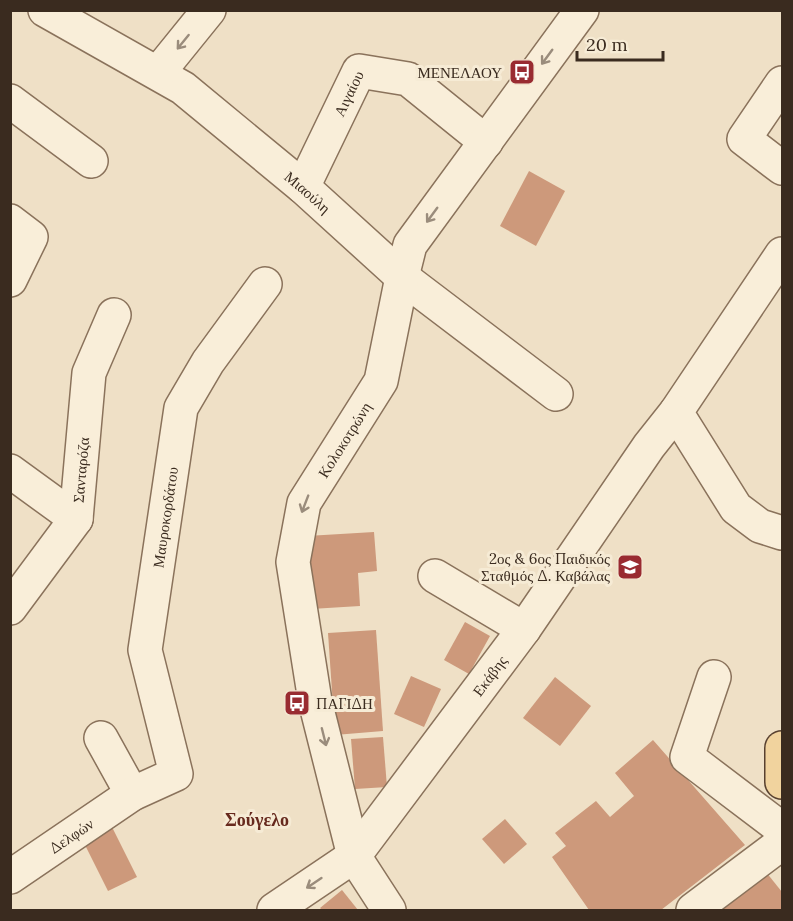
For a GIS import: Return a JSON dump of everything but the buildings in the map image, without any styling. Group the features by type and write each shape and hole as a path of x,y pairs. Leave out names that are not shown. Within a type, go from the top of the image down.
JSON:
{"main road":[{"path":"783,748 783,782"}],"street":[{"name":"Μιαούλη","path":"45,10 80,19 183,88 303,187 402,277 556,394"},
{"path":"158,73 209,10"},
{"name":"Κολοκοτρώνη","path":"388,910 354,856 315,701 293,562 304,503 381,381 410,245 582,10"},
{"name":"Αιγαίου","path":"303,187 359,71 408,79 486,142"},
{"path":"783,83 744,139 783,168"},
{"path":"10,100 91,161"},
{"path":"10,280 21,229"},
{"name":"Εκάβης","path":"274,910 354,856 524,629 783,254"},
{"name":"Μαυροκορδάτου","path":"176,774 145,650 181,408 208,362 265,284"},
{"name":"Σανταρόζα","path":"10,608 76,519 89,373 114,315"},
{"path":"676,412 736,508 760,526 783,533"},
{"path":"10,471 76,519"},
{"path":"435,576 524,629"},
{"path":"714,677 687,757 783,829"},
{"path":"101,738 132,794"},
{"name":"Δελφών","path":"10,877 132,794 176,774"},
{"path":"693,910 783,843"}],"place":[{"name":"ΜΕΝΕΛΑΟΥ","path":"522,72"},
{"name":"2ος & 6ος Παιδικός Σταθμός Δ. Καβάλας","path":"630,567"},
{"name":"ΠΑΓΙΔΗ","path":"297,703"}],"district":[{"name":"Σούγελο","path":"257,819"}]}
